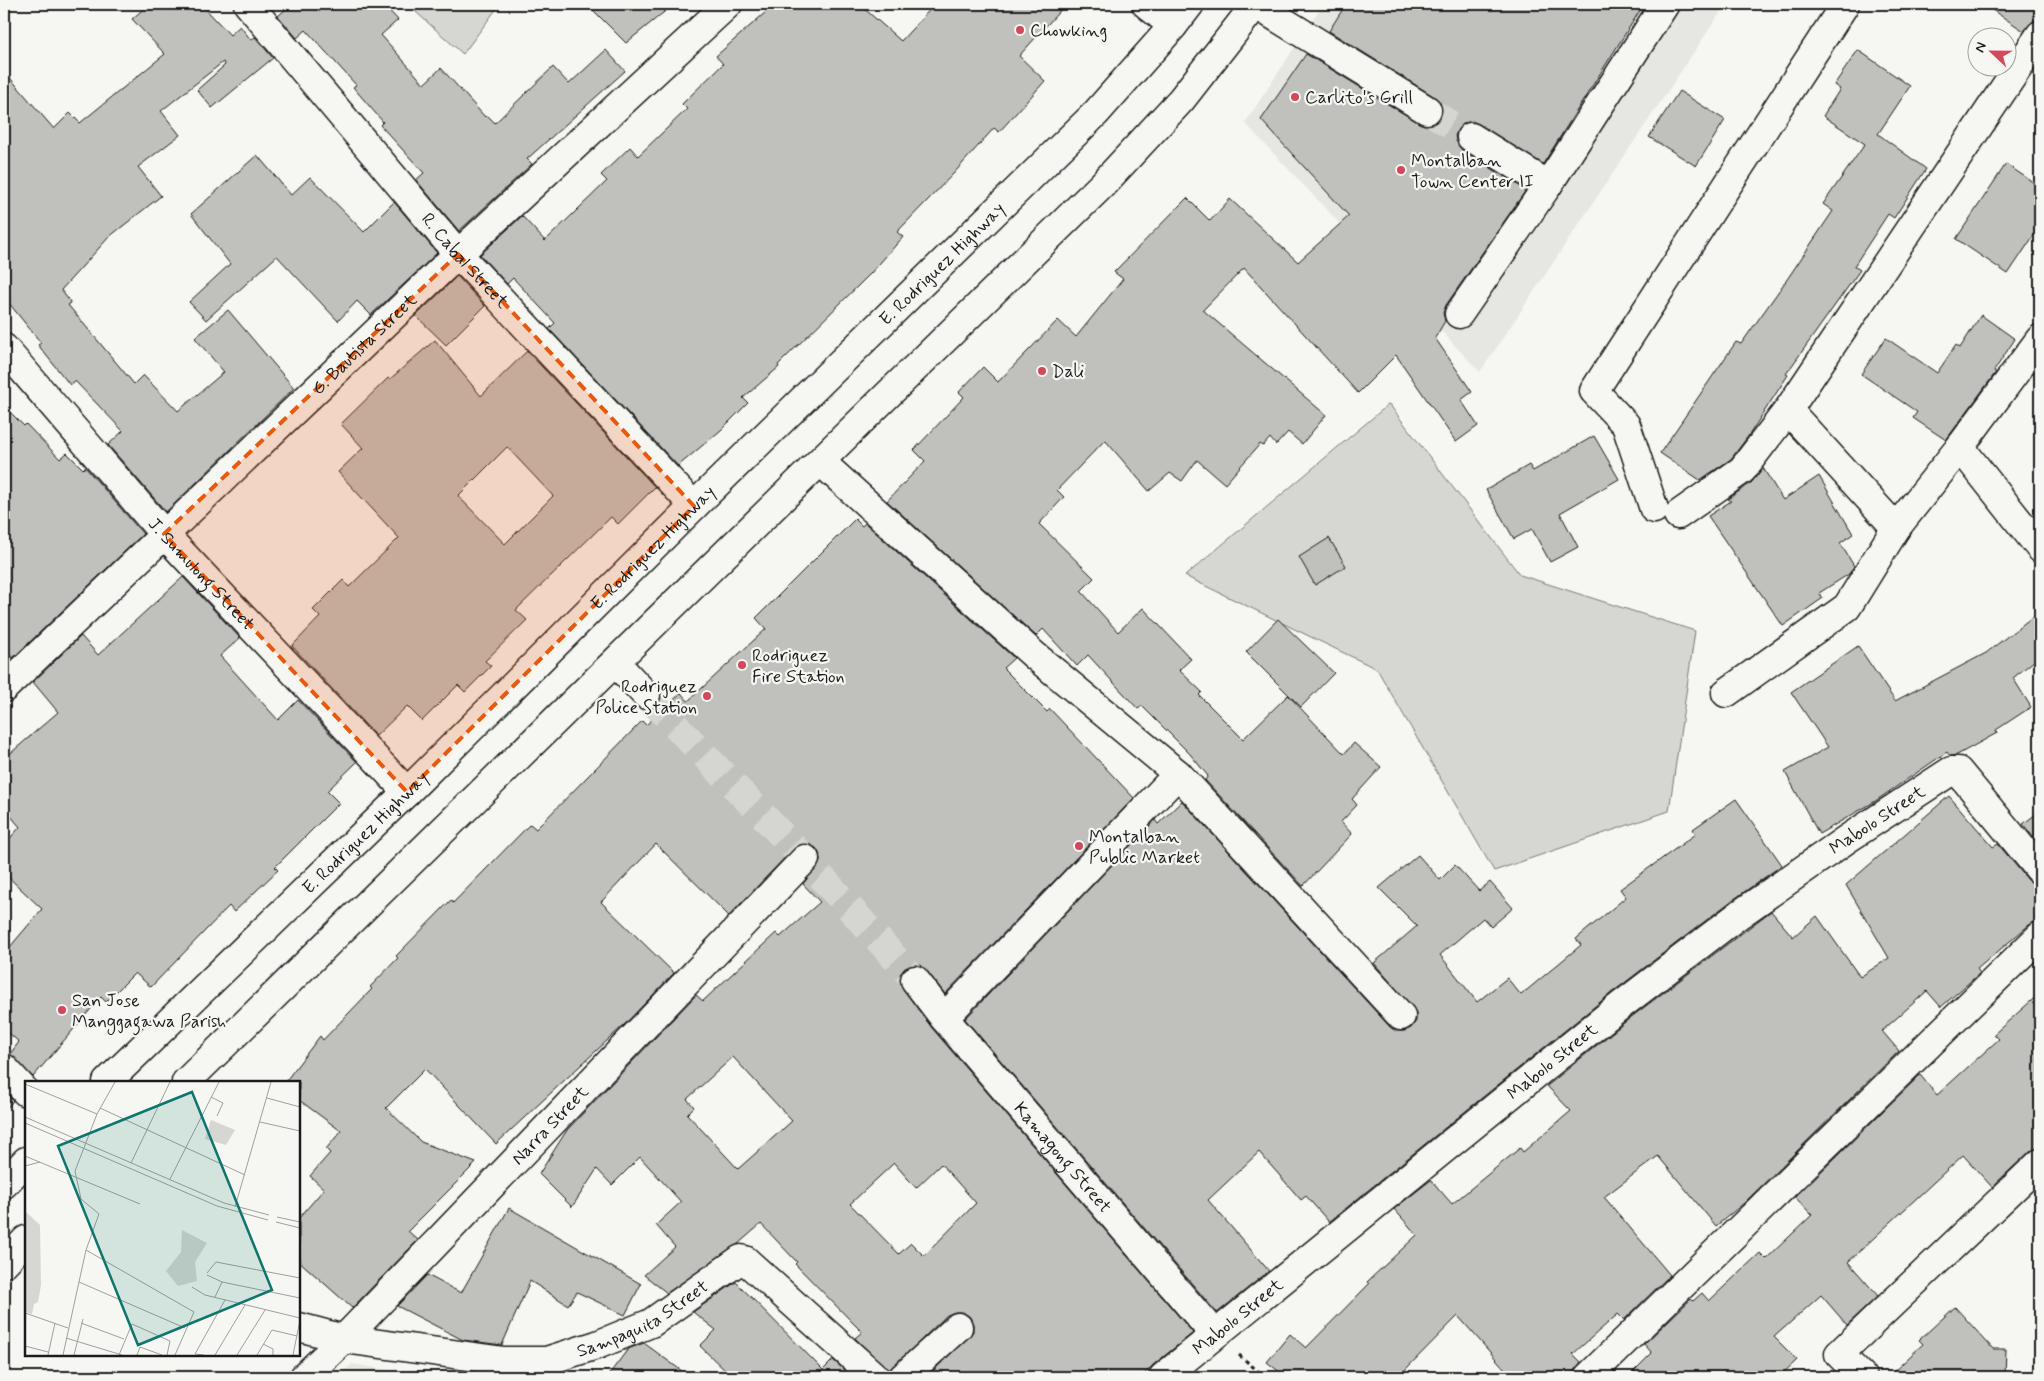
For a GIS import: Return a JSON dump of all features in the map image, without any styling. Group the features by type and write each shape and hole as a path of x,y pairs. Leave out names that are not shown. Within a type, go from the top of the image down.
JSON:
{"street":[{"name":"R. Cabal Street","path":"248,4 458,254 694,506"},
{"name":"G. Bautista Street","path":"4,688 458,254 728,4"},
{"path":"1146,4 1173,26"},
{"name":"E. Rodriguez Highway","path":"108,1081 407,792 694,506 1096,113 1190,4"},
{"path":"187,1081 1102,186 1181,100 1256,4 1427,110"},
{"path":"1459,314 1548,185 1665,4"},
{"path":"1845,4 1594,391 1626,425 1666,512 1742,470 1788,410 2040,35"},
{"path":"1471,137 1548,185"},
{"path":"1726,693 1847,607 1896,528 1960,447 2040,339"},
{"name":"J. Sumulong Street","path":"4,348 164,534 407,792"},
{"path":"1788,410 1896,528"},
{"path":"1960,447 2040,548"},
{"path":"821,462 1034,656 1178,774 1400,1016"},
{"path":"616,663 646,696"},
{"name":"Mabolo Street","path":"1163,1377 1620,1006 1740,914 1847,839 1951,772 1958,771 2040,870"},
{"path":"944,1018 1178,774"},
{"name":"Narra Street","path":"304,1377 344,1338 799,864"},
{"path":"1588,1377 2040,936"},
{"name":"Kamagong Street","path":"915,980 944,1018 1214,1334"},
{"path":"4,1068 25,1091"},
{"path":"4,1184 25,1162"},
{"path":"1862,1377 1839,1354 2040,1163"},
{"path":"4,1263 25,1241"},
{"name":"Sampaguita Street","path":"300,1327 344,1338 504,1361 546,1361 597,1345 651,1323 740,1259 745,1260 875,1377"},
{"path":"903,1377 958,1327"}],"highlighted area":[{"path":"458,254 694,506 407,792 164,534"}],"shaded area":[{"path":"407,4 500,4 463,54"},
{"path":"1323,4 1726,4 1480,372 1245,123"},
{"path":"1389,404 1520,575 1695,631 1669,811 1494,871 1377,669 1185,576"},
{"path":"352,1364 433,1377 337,1377"}],"building":[{"path":"149,4 201,4 230,35 240,26 251,40 255,37 273,58 212,108 197,90 225,65 223,62 161,111 180,135 138,167 161,196 109,237 61,290 71,303 68,305 134,384 143,375 178,411 224,372 195,338 228,310 294,388 166,512 108,445 123,431 75,381 70,385 38,345 41,343 4,297 4,71 54,129 70,113 80,123 165,54 132,19"},
{"path":"283,4 383,4 398,20 381,35 424,84 441,68 485,117 487,115 495,123 553,67 569,84 606,50 625,71 527,159 532,164 459,231 416,180 424,173 380,125 383,122 353,87 356,85 306,30 297,38 278,16 287,8"},
{"path":"587,4 674,4 626,43"},
{"path":"775,4 859,4 901,41 935,4 1066,4 1019,56 1045,81 999,132 994,128 897,232 903,237 871,273 778,365 779,367 743,398 748,403 721,430 678,466 549,329 555,323 513,278 507,284 480,255 522,216 545,241 607,181 601,175 630,147 638,156 687,109 682,104 723,64 716,56"},
{"path":"1346,4 1644,4 1543,164 1472,121 1464,123 1458,129 1455,136 1457,144 1462,150 1526,190 1446,305 1443,313 1445,321 1435,338 1472,392 1461,400 1478,426 1456,442 1396,355 1358,393 1244,268 1203,310 1326,415 1302,444 1288,432 1276,445 1270,438 1263,446 1260,444 1225,484 1197,460 1182,481 1170,473 1149,491 1105,440 1057,490 1064,497 1039,524 1094,578 1081,591 1118,632 1143,608 1191,659 1179,670 1202,692 1199,695 1243,739 1288,695 1344,754 1354,743 1381,767 1352,799 1357,805 1341,822 1352,834 1303,886 1205,780 1208,776 1190,754 1142,706 1138,709 1088,655 1077,666 1043,629 1036,636 887,501 925,461 914,450 964,397 959,392 983,367 998,382 1058,320 1076,337 1123,279 1114,272 1187,198 1210,221 1230,199 1298,262 1349,216 1261,120 1306,54 1419,123 1427,126 1434,124 1440,119 1443,110 1440,102 1435,97 1329,31"},
{"path":"1983,4 2040,4 2040,20 2033,21 2024,31"},
{"path":"1858,50 1910,86 1878,134 1926,169 1894,218 1888,214 1854,266 1860,270 1786,374 1788,375 1749,435 1731,459 1700,480 1660,453 1736,342 1741,344 1833,211 1823,204 1865,144 1823,116 1840,89 1834,85"},
{"path":"1679,91 1725,120 1696,166 1649,137"},
{"path":"257,155 291,195 310,177 364,232 394,202 437,253 371,315 357,301 338,321 277,256 206,320 189,302 230,264 191,214"},
{"path":"2006,164 2040,187 2040,226 2008,274 1956,239"},
{"path":"457,276 485,306 446,345 416,316"},
{"path":"1981,315 2015,339 1994,371 1996,372 1946,440 1913,418 1917,412 1861,374 1886,338 1937,373 1956,345 1960,348"},
{"path":"435,340 481,396 527,351 655,487 618,524 611,517 516,610 527,620 485,661 491,666 465,692 458,685 422,721 407,706 376,736 292,646 320,617 313,610 343,580 349,587 399,538 338,472 363,448 341,424 388,378 390,379","holes":["507,447 553,496 505,544 458,496"]},
{"path":"4,406 24,426 26,424 60,459 67,453 83,469 85,467 143,534 13,658 4,648"},
{"path":"1594,436 1619,479 1560,513 1578,547 1550,562 1532,529 1514,539 1486,490 1529,465 1533,471"},
{"path":"1763,468 1783,500 1819,476 1853,534 1840,543 1854,566 1849,574 1819,593 1823,598 1783,626 1708,516 1731,501 1728,499 1751,483"},
{"path":"855,519 862,526 865,523 1014,658 1003,668 1047,712 1050,709 1134,798 945,994 921,965 905,968 900,974 900,982 903,989 932,1028 1193,1333 1153,1365 1142,1377 934,1377 930,1374 973,1332 973,1324 970,1317 963,1312 947,1315 889,1371 855,1338 862,1332 795,1264 797,1262 761,1224 738,1244 667,1293 644,1275 675,1247 656,1225 681,1202 640,1157 612,1185 597,1169 572,1207 539,1174 567,1130 696,995 703,1001 776,933 780,937 820,902 803,884 820,862 820,855 816,848 808,844 800,844 794,848 729,916 656,844 601,902 674,973 625,1024 496,1144 425,1069 386,1108 421,1142 476,1163 408,1231 418,1240 352,1308 300,1262 300,1217 324,1189 310,1176 330,1153 326,1149 341,1131 300,1101 300,1081 286,1081 320,1036 323,1040 372,989 370,987 398,958 396,956 451,900 453,903 530,824 536,829 642,721 646,725 681,693 688,701 766,629 756,618","holes":["733,1057 792,1121 738,1169 687,1114 694,1107 687,1099","894,1163 916,1188 941,1164 976,1203 924,1256 911,1243 899,1254 850,1204"]},
{"path":"1329,538 1346,566 1315,585 1299,557"},
{"path":"183,577 240,638 220,656 278,720 298,700 357,762 327,791 339,803 275,867 278,870 234,912 229,906 151,987 135,973 106,1002 101,997 33,1077 10,1054 19,1042 4,1029 4,954 42,909 4,873 4,845 20,827 4,808 4,759 58,712 33,682 81,636 98,655"},
{"path":"2040,611 2040,656 2013,678 2031,707 1996,730 1997,733 1957,755 1950,756 1947,752 1874,802 1819,834 1785,772 1828,747 1791,692 1858,646 1895,701 1986,653"},
{"path":"1278,619 1334,673 1301,707 1246,652"},
{"path":"1949,796 1993,847 1998,844 2028,880 2040,885 2040,921 2029,925 1977,969 1980,973 1941,1007 1927,991 1882,1031 1899,1051 1744,1203 1716,1226 1658,1156 1604,1197 1670,1275 1624,1320 1618,1314 1573,1354 1581,1362 1573,1372 1573,1377 1512,1377 1458,1316 1398,1377 1277,1377 1281,1373 1267,1362 1290,1334 1306,1348 1369,1284 1367,1282 1417,1235 1394,1209 1431,1180 1452,1204 1520,1148 1523,1152 1571,1111 1547,1086 1630,1018 1771,911 1793,937 1817,916 1860,977 1889,958 1846,885"},
{"path":"1736,799 1782,865 1730,902 1610,994 1329,1222 1306,1196 1301,1200 1259,1152 1208,1200 1269,1271 1217,1313 965,1019 1155,820 1158,824 1182,801 1390,1027 1396,1031 1404,1031 1411,1028 1416,1021 1416,1012 1374,963 1417,926 1379,888 1418,855 1440,880 1455,865 1479,891 1490,882 1513,908 1491,927 1483,918 1440,955 1477,1002 1507,978 1521,995 1581,945 1576,939 1626,897 1620,889 1696,834 1693,829"},
{"path":"2040,811 2040,846 2023,824"},
{"path":"2040,993 2040,1148 2029,1152 1992,1187 1963,1155 1848,1262 1878,1296 1847,1325 1821,1295 1774,1337 1797,1360 1779,1377 1628,1377 1652,1353 1644,1344 1691,1299 1693,1301 1702,1293 1709,1301 1760,1253 1766,1259 1812,1215 1795,1197 1920,1075 1937,1095 1999,1039 1994,1034"},
{"path":"4,1091 13,1101 4,1111"},
{"path":"509,1208 641,1284 625,1315 577,1292 568,1305 530,1281 502,1345 463,1340 397,1306 427,1275 461,1293"},
{"path":"736,1282 823,1370 833,1360 852,1377 732,1377 700,1346 716,1330 693,1312"},
{"path":"1955,1307 1993,1349 2006,1349 2005,1377 1888,1377 1923,1344 1919,1340"},
{"path":"644,1343 690,1377 607,1377 628,1349"}],"tunnel":[{"path":"1427,110 1471,137"},
{"path":"646,695 805,859 915,980"}],"place":[{"name":"Chowking","path":"1020,30"},
{"name":"Carlito's Grill","path":"1295,97"},
{"name":"Montalban Town Center II","path":"1401,170"},
{"name":"Dali","path":"1042,371"},
{"name":"Rodriguez Fire Station","path":"742,665"},
{"name":"Rodriguez Police Station","path":"707,696"},
{"name":"Montalban Public Market","path":"1079,846"},
{"name":"San Jose Manggagawa Parish","path":"62,1010"}]}
